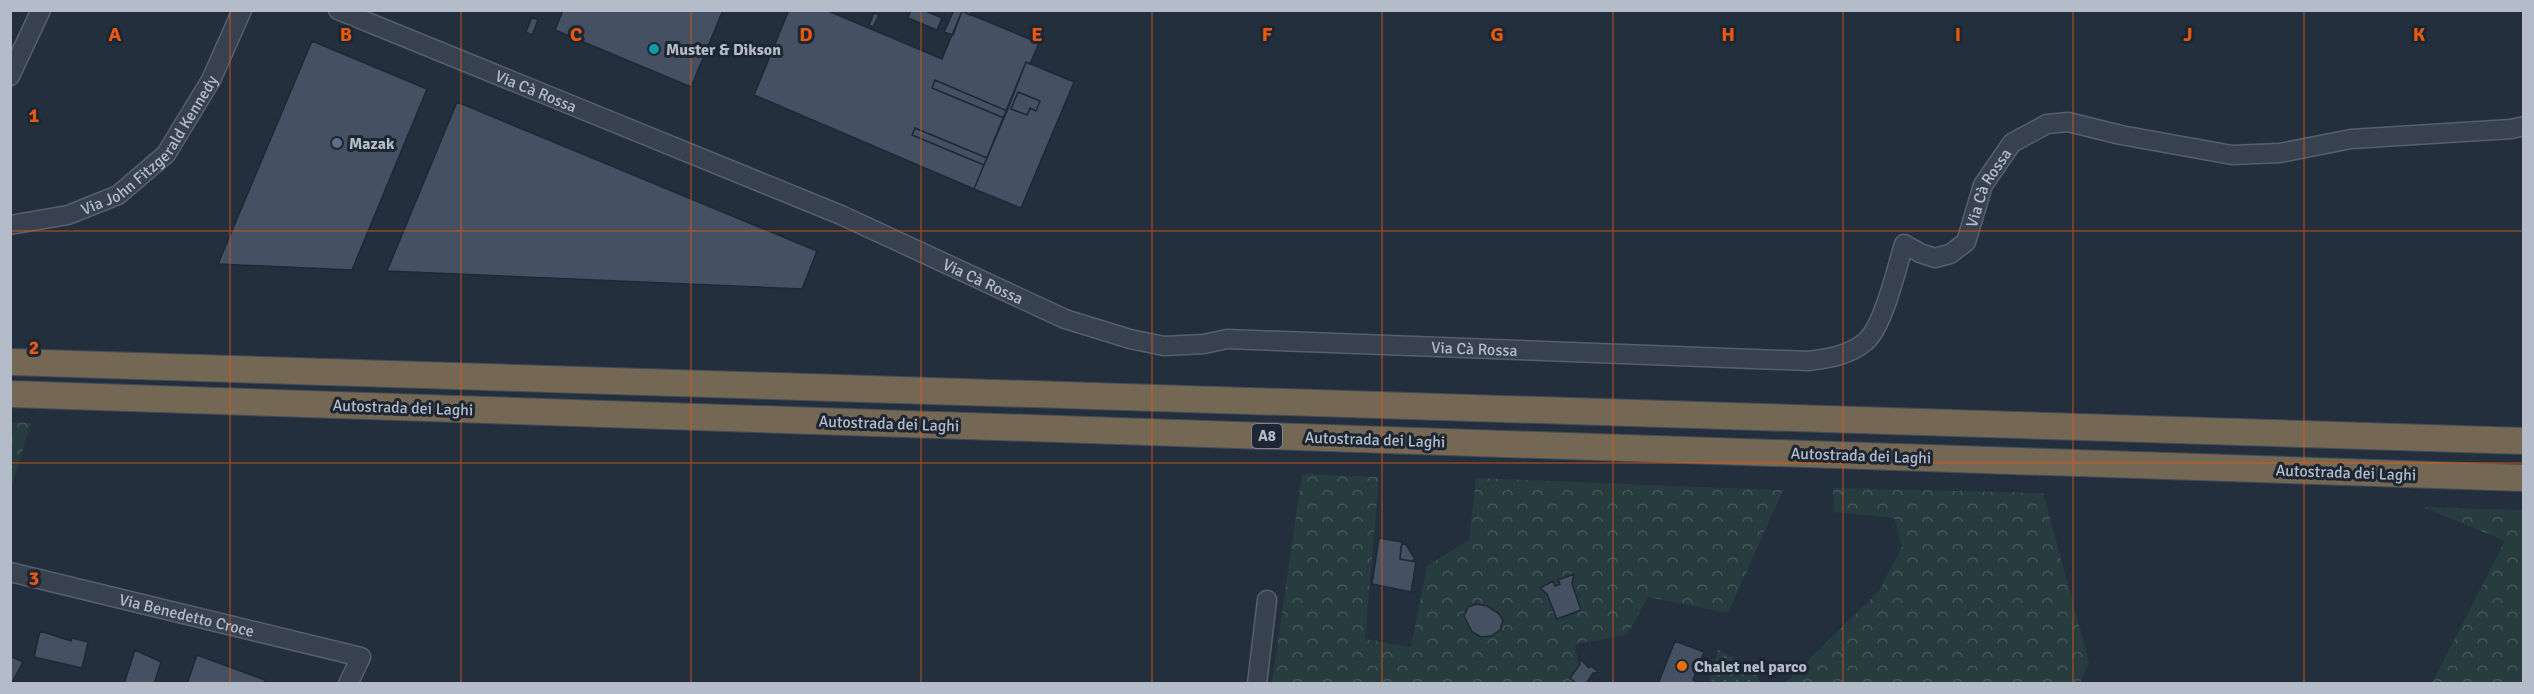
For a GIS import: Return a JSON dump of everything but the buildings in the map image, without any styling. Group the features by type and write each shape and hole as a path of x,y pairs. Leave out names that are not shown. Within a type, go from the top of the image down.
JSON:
{"highway":[{"name":"Autostrada dei Laghi","path":"10,362 2523,441"},
{"name":"Autostrada dei Laghi","path":"10,394 2523,478"}],"street":[{"path":"10,76 41,10"},
{"name":"Via John Fitzgerald Kennedy","path":"10,225 68,215 118,195 166,153 211,80 242,10"},
{"name":"Via Cà Rossa","path":"338,10 842,215 1065,320 1130,339 1164,346 1204,344 1227,339 1809,361 1835,358 1867,340 1880,319 1904,244 1935,258 1950,254 1966,242 1983,185 2012,143 2047,123 2068,122 2121,135 2232,155 2280,153 2351,139 2511,129 2523,126"},
{"name":"Via Benedetto Croce","path":"10,572 362,657 348,684"},
{"path":"1257,684 1267,600"}],"green space":[{"path":"10,422 31,423 11,489"},
{"path":"1302,474 1379,477 1365,639 1411,647 1427,566 1469,540 1476,478 1783,490 1728,613 1648,597 1627,635 1575,644 1582,683 1272,684"},
{"path":"1833,488 2043,493 2089,662 2080,683 1785,683 1879,591 1902,547 1894,518 1834,512"},
{"path":"2423,507 2523,510 2523,683 2432,683 2505,541"},
{"path":"1718,650 1755,668 1760,683 1717,683 1709,680"}],"place":[{"name":"Muster & Dikson","path":"654,49"},
{"name":"Mazak","path":"337,143"},
{"name":"Chalet nel parco","path":"1682,666"}]}
